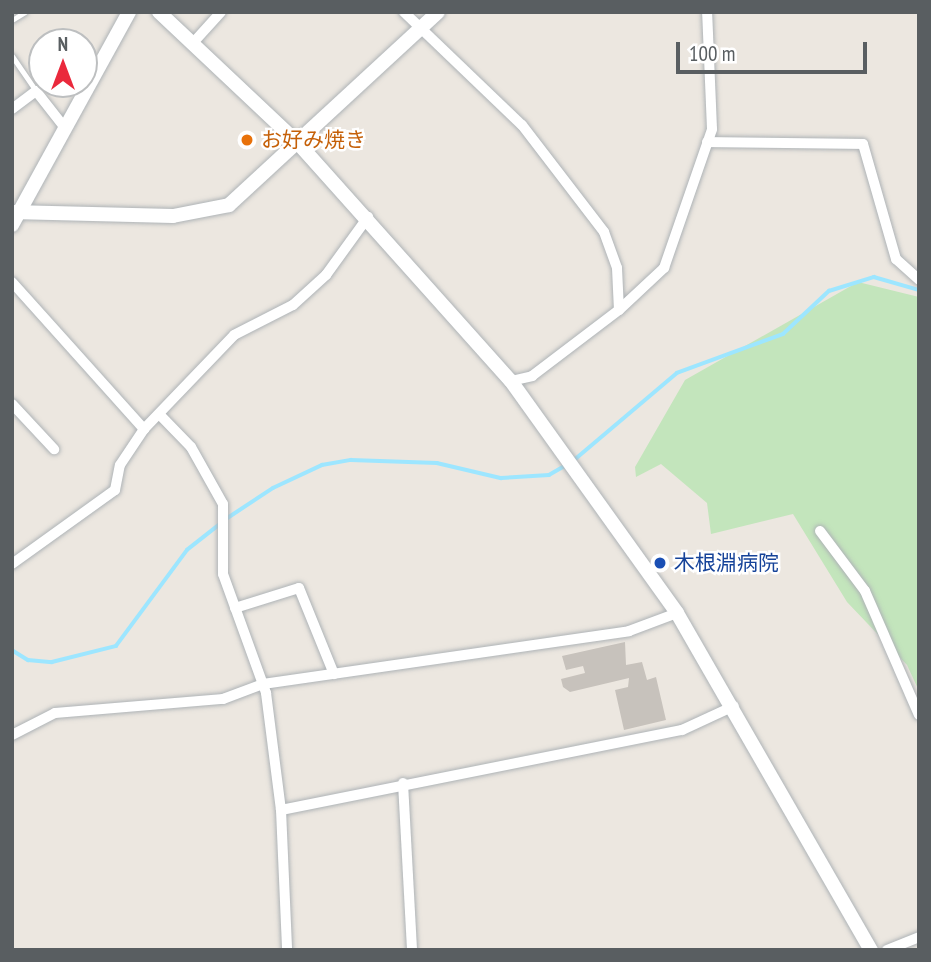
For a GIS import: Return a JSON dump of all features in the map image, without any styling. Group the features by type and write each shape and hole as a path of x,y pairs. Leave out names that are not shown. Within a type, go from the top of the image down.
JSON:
{"street":[{"path":"14,217 129,12"},
{"path":"159,12 298,143 369,217 511,381 677,613 734,706 871,950"},
{"path":"192,44 221,12"},
{"path":"404,12 419,31 522,125 604,232 617,268 620,310"},
{"path":"14,217 212,211 229,205 438,12"},
{"path":"511,381 532,376 620,310 664,268 707,142 707,12"},
{"path":"12,109 28,97"},
{"path":"41,98 65,128"},
{"path":"707,142 863,144 896,259 919,280"},
{"path":"12,564 115,489 120,465 144,429 234,335 293,305 326,275 369,217"},
{"path":"12,282 144,429"},
{"path":"12,404 54,449"},
{"path":"159,414 191,447 223,504 223,574 263,684 281,810 287,950"},
{"path":"820,531 865,591 919,715"},
{"path":"235,608 299,588 334,674"},
{"path":"12,734 55,713 223,699 263,684 629,631 677,613"},
{"path":"281,810 403,783 682,730 734,706"},
{"path":"403,783 412,950"},
{"path":"887,950 919,937"}],"lane":[{"path":"12,20 24,12"},
{"path":"12,56 28,79"}],"green space":[{"path":"858,282 919,297 919,691 907,665 847,602 793,514 711,534 707,503 661,464 636,477 635,467 685,380"}],"building":[{"path":"625,642 626,665 642,662 647,680 656,677 666,720 624,730 615,690 628,687 629,678 570,692 563,687 561,679 585,673 583,666 566,670 562,656"}],"waterway":[{"path":"573,461 677,373 783,334 829,291 874,277 919,290"},
{"path":"226,519 273,488 322,465 351,460 437,463 501,478 549,475 566,465"},
{"path":"12,650 28,660 52,662 116,646 187,550 220,524"}],"place":[{"name":"お好み焼き","path":"247,140"},
{"name":"木根淵病院","path":"660,563"}]}
